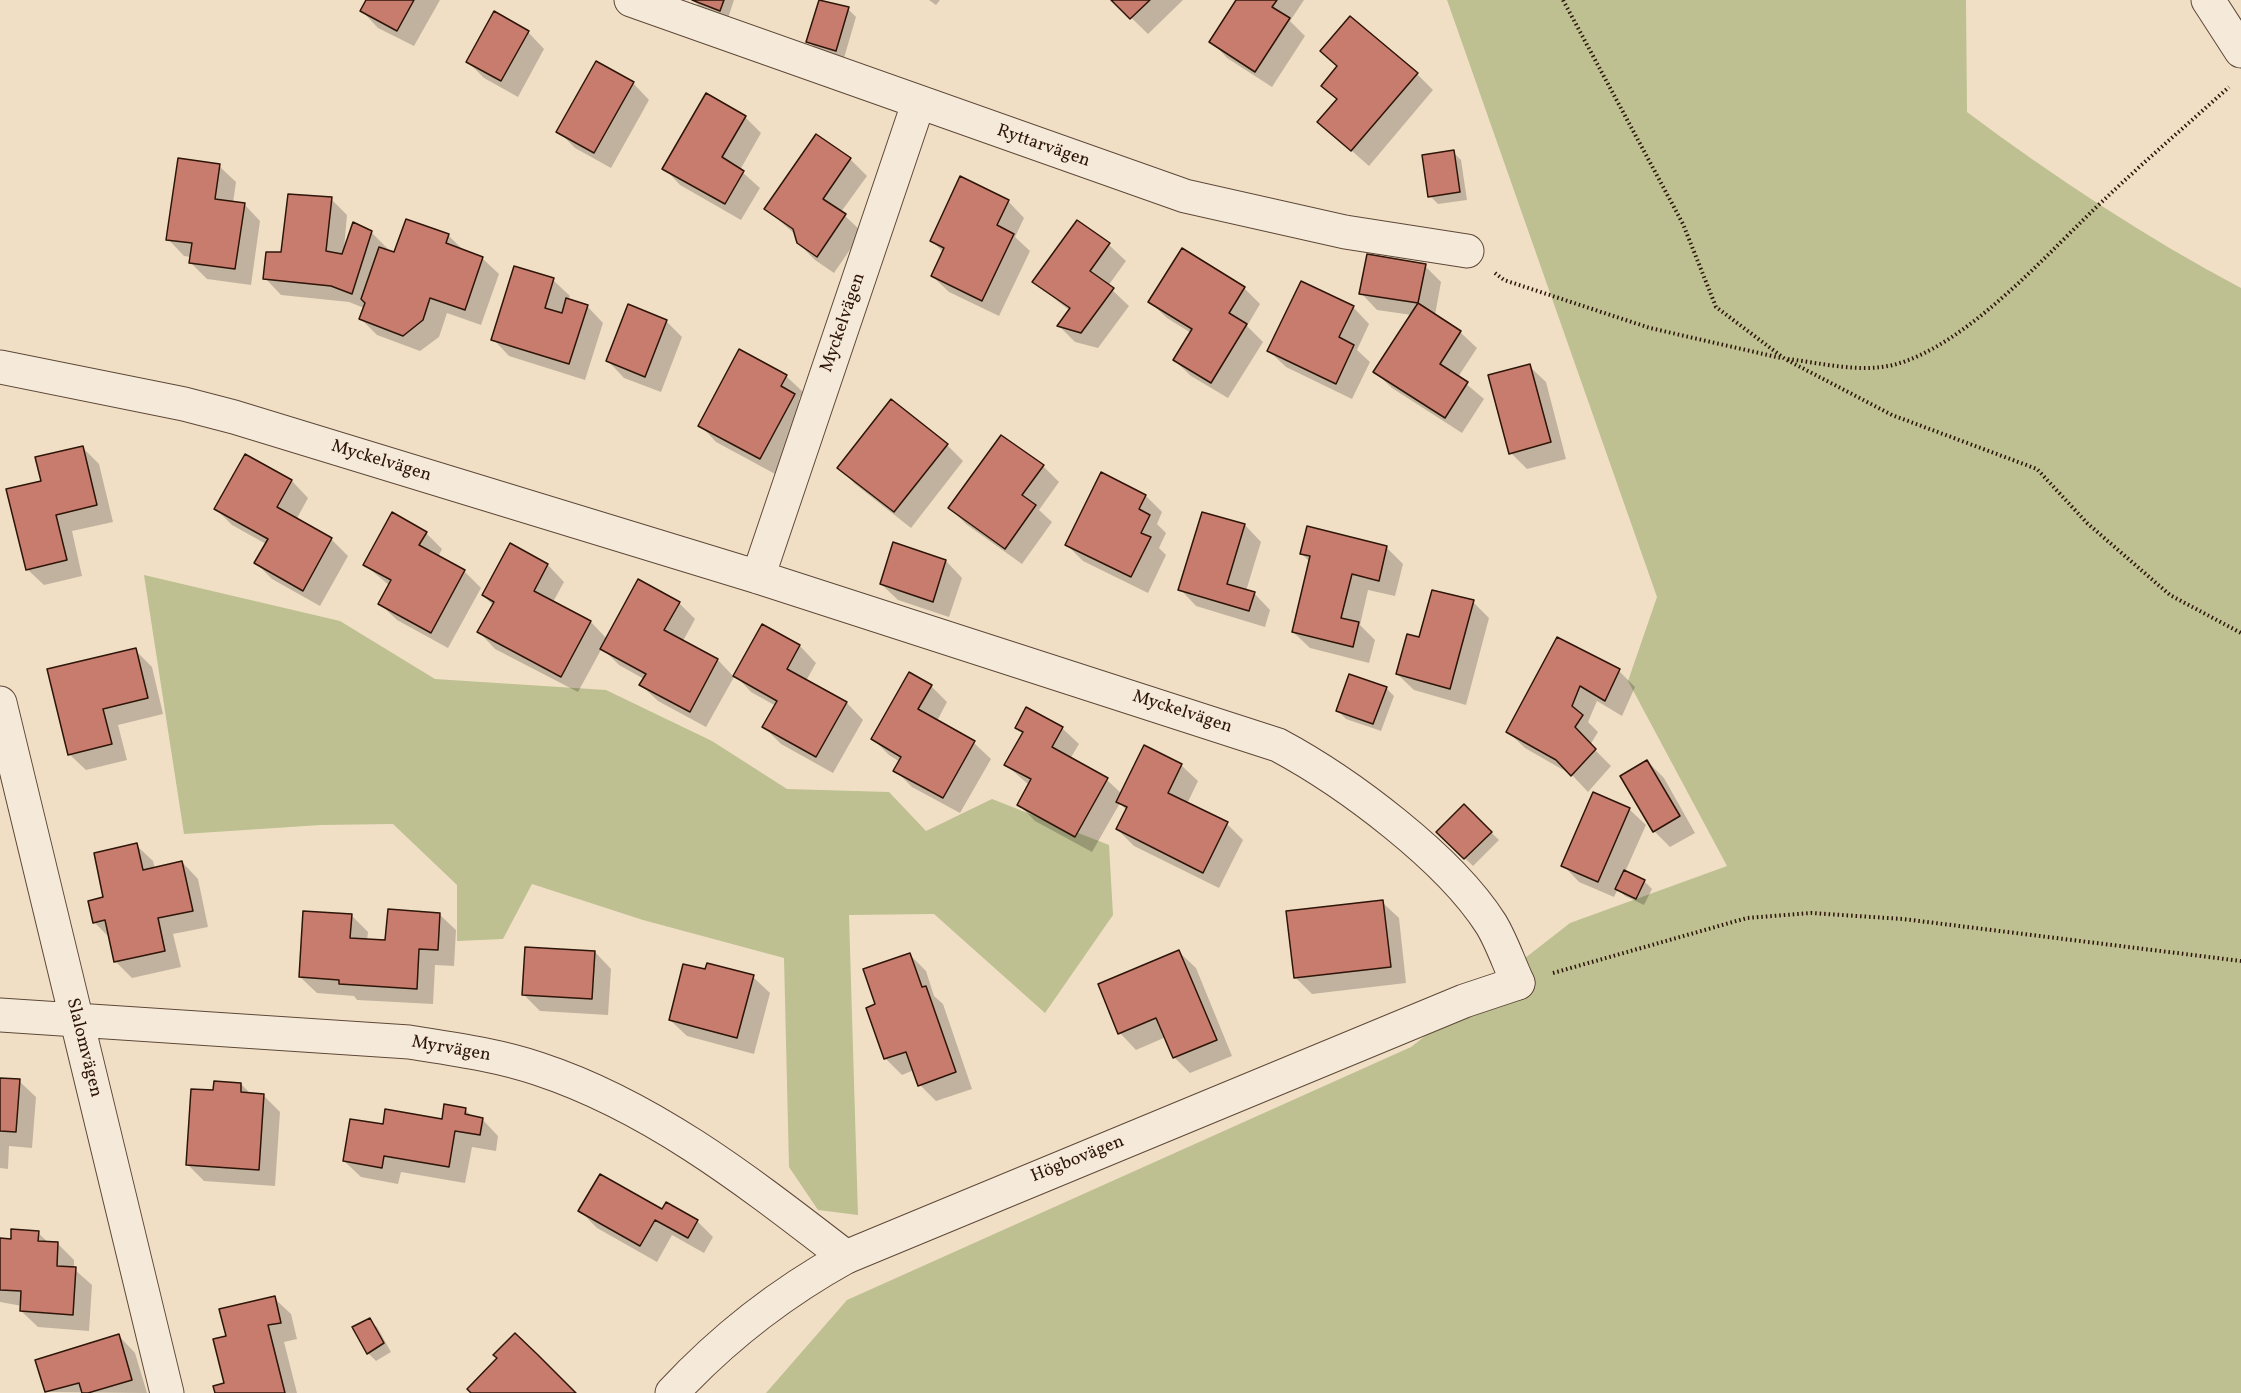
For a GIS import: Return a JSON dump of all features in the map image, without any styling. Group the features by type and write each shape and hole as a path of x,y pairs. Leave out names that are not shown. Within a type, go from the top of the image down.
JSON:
{"street":[{"name":"Ryttarvägen","path":"631,0 918,104 1185,196 1345,232 1467,251"},
{"path":"2208,0 2241,51"},
{"name":"Myckelvägen","path":"758,577 918,104"},
{"name":"Myckelvägen","path":"0,367 184,404 234,417 758,577 1278,745 1344,785 1392,822 1439,865 1475,902 1492,926 1518,983"},
{"name":"Slalomvägen","path":"0,703 167,1393"},
{"name":"Högbovägen","path":"672,1393 765,1308 804,1280 846,1257 1464,1001 1518,983"},
{"name":"Myrvägen","path":"0,1015 410,1042 468,1051 538,1068 609,1096 667,1128 773,1200 846,1257"}],"path":[{"path":"1563,0 1683,224 1716,307 1785,359 1892,415 2037,469 2087,523 2170,595 2241,633"},
{"path":"1467,251 1504,280 1650,328 1785,359 1861,368 1892,365 1934,348 1990,308 2123,181 2233,84"},
{"path":"1518,983 1747,918 1811,913 1903,919 2169,954 2241,961"}],"green space":[{"path":"1447,0 1966,0 1967,112 2033,160 2101,205 2170,248 2241,288 2241,1393 766,1393 847,1300 1411,1047 1570,923 1727,866 1628,681 1657,597"},
{"path":"144,575 340,621 435,679 606,690 712,741 787,789 889,792 926,831 992,799 1109,845 1113,915 1045,1013 934,914 849,915 858,1215 818,1210 789,1167 784,958 643,920 532,884 503,939 457,941 457,885 393,824 321,825 184,834"}],"building":[{"path":"366,0 414,0 397,31 360,11"},
{"path":"692,0 724,0 720,11"},
{"path":"819,0 849,7 836,51 806,42"},
{"path":"1111,0 1150,0 1130,19"},
{"path":"1236,0 1277,0 1272,7 1290,18 1255,72 1209,42"},
{"path":"494,11 529,31 501,81 466,62"},
{"path":"1350,16 1418,73 1351,151 1317,122 1337,99 1321,86 1337,66 1320,51"},
{"path":"596,61 634,82 594,153 556,132"},
{"path":"706,93 746,116 722,157 744,171 725,204 662,169"},
{"path":"816,134 851,158 823,199 846,214 817,257 797,243 793,229 764,209"},
{"path":"1454,150 1460,192 1428,197 1422,155"},
{"path":"178,158 220,164 215,199 245,203 235,269 189,263 192,243 166,240"},
{"path":"960,176 1009,200 997,225 1014,234 982,301 931,276 944,248 930,241"},
{"path":"288,194 332,197 326,251 342,254 353,222 372,231 352,294 331,286 263,279 266,252 281,252"},
{"path":"406,219 449,234 446,243 483,257 465,310 430,298 423,320 403,336 359,319 365,303 361,299 379,247 394,252"},
{"path":"1077,220 1110,243 1090,271 1114,288 1081,333 1057,326 1070,308 1032,282"},
{"path":"1182,248 1245,287 1229,313 1247,324 1211,383 1173,360 1192,329 1148,302"},
{"path":"1367,254 1426,264 1418,303 1359,294"},
{"path":"514,266 554,278 545,308 562,313 566,298 588,305 569,364 491,340"},
{"path":"1301,281 1354,306 1339,337 1354,345 1336,384 1267,351"},
{"path":"1418,303 1461,331 1440,364 1468,382 1445,418 1373,372"},
{"path":"628,304 667,320 645,377 606,361"},
{"path":"739,349 787,375 781,386 795,394 760,459 698,426"},
{"path":"1530,364 1551,442 1509,454 1488,375"},
{"path":"891,399 948,444 894,512 837,468"},
{"path":"1001,435 1044,465 1022,495 1036,505 1005,549 948,508"},
{"path":"83,446 97,505 56,515 67,560 26,570 6,489 41,481 35,457"},
{"path":"245,454 292,480 277,507 332,538 303,591 254,563 268,539 214,509"},
{"path":"1101,472 1146,495 1139,509 1150,515 1141,533 1151,537 1131,577 1065,545"},
{"path":"392,512 427,532 419,545 465,570 431,633 378,604 391,580 363,565"},
{"path":"1202,512 1245,524 1227,584 1255,592 1249,611 1178,590"},
{"path":"1307,526 1387,546 1379,581 1352,574 1341,618 1359,622 1353,647 1292,632 1310,556 1300,554"},
{"path":"893,542 946,560 933,602 880,584"},
{"path":"510,543 548,564 534,591 591,621 561,677 477,632 494,602 482,595"},
{"path":"638,579 680,602 664,630 718,659 690,712 639,685 646,674 600,649"},
{"path":"1432,590 1474,600 1450,689 1396,674 1407,634 1419,637"},
{"path":"762,624 800,645 787,669 847,702 816,757 762,727 777,701 733,676"},
{"path":"1557,637 1620,669 1605,701 1580,686 1572,706 1583,715 1575,727 1596,749 1571,776 1556,760 1506,732"},
{"path":"136,648 148,698 103,709 112,744 68,755 47,669"},
{"path":"909,672 932,685 918,709 975,741 943,798 893,771 901,757 871,739"},
{"path":"1349,674 1387,687 1373,724 1336,711"},
{"path":"1026,707 1063,727 1052,747 1108,778 1075,837 1017,805 1031,779 1004,765 1023,732 1015,728"},
{"path":"1144,745 1182,764 1168,793 1228,822 1203,873 1116,829 1127,807 1116,802"},
{"path":"1647,760 1680,816 1653,832 1620,776"},
{"path":"1593,792 1630,808 1598,882 1561,866"},
{"path":"1464,804 1492,832 1464,859 1436,832"},
{"path":"137,843 143,870 182,861 193,911 158,918 165,951 114,962 105,920 93,923 88,901 103,897 94,853"},
{"path":"1624,870 1645,880 1636,899 1615,889"},
{"path":"1383,900 1391,967 1294,978 1286,911"},
{"path":"388,909 440,913 438,950 419,949 417,989 339,984 339,980 299,977 303,911 352,914 350,938 385,940"},
{"path":"525,947 595,951 592,999 522,995"},
{"path":"1179,950 1217,1040 1173,1058 1156,1018 1118,1034 1098,984"},
{"path":"910,953 922,987 926,986 956,1072 918,1086 906,1052 884,1059 866,1008 875,1004 863,969"},
{"path":"707,963 754,975 737,1038 669,1020 683,964 705,969"},
{"path":"0,1078 20,1079 16,1132 0,1131"},
{"path":"214,1081 241,1083 241,1092 264,1094 259,1170 186,1165 191,1089 213,1090"},
{"path":"444,1104 466,1108 465,1114 483,1118 480,1135 455,1131 449,1167 384,1156 382,1168 343,1161 350,1119 383,1124 385,1109 442,1119"},
{"path":"600,1174 662,1209 666,1202 698,1220 688,1238 655,1220 640,1246 578,1211"},
{"path":"11,1229 39,1231 38,1241 58,1242 57,1266 76,1267 73,1315 20,1311 21,1291 0,1290 0,1238 11,1239"},
{"path":"275,1296 281,1323 268,1325 285,1393 215,1393 213,1386 224,1383 213,1339 226,1336 219,1309"},
{"path":"370,1318 384,1343 367,1354 352,1327"},
{"path":"515,1333 576,1393 471,1393 467,1389 497,1358 493,1355"},
{"path":"119,1334 132,1380 88,1393 82,1393 79,1383 45,1392 35,1360"}]}
